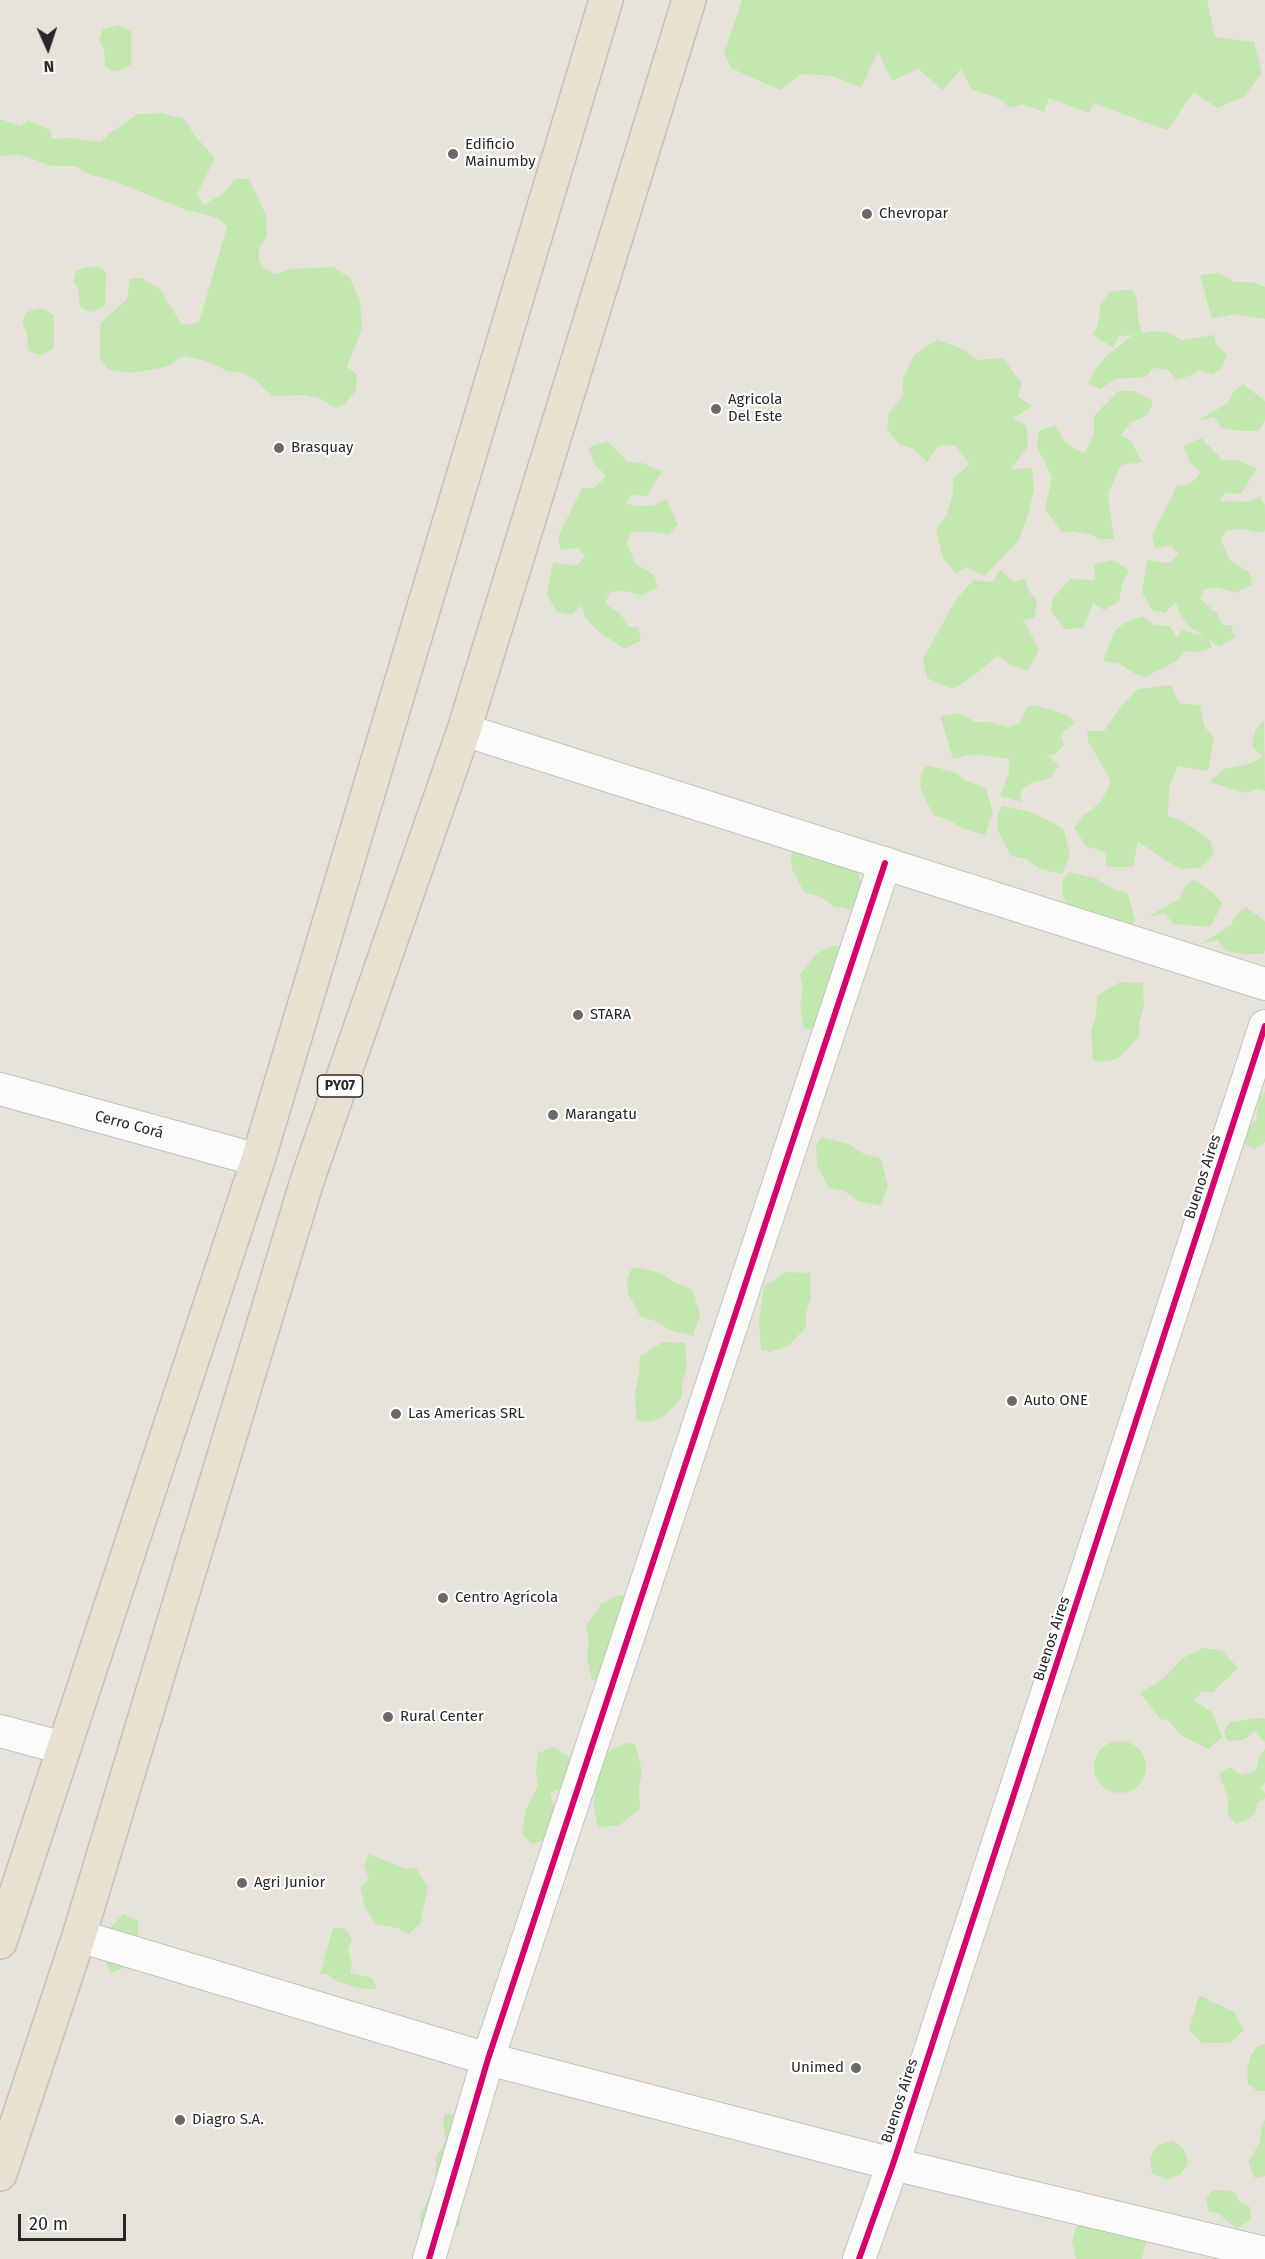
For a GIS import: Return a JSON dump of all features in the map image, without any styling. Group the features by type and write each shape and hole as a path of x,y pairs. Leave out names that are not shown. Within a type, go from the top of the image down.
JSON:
{"highway":[{"path":"0,1942 258,1160 606,0"},
{"name":"PY07","path":"0,2175 79,1936 307,1181 464,730 689,0"}],"street":[{"path":"464,730 1265,984"},
{"path":"429,2259 488,2059 885,863"},
{"name":"Buenos Aires","path":"859,2259 1265,1026"},
{"name":"Cerro Corá","path":"0,1089 258,1160"},
{"path":"0,1731 63,1748"},
{"path":"79,1936 488,2059 892,2164 1183,2246 1265,2253"}],"green space":[{"path":"742,0 1207,0 1215,37 1254,42 1262,72 1244,97 1217,108 1194,92 1167,130 1093,103 1089,113 1049,98 1044,112 1022,104 1010,108 998,98 972,90 961,69 943,90 918,69 892,81 878,52 861,88 833,76 801,74 780,90 731,68 724,53"},
{"path":"120,25 131,31 131,65 118,72 105,66 104,49 99,40 103,29"},
{"path":"162,113 184,119 195,136 215,158 197,194 204,205 226,191 234,179 249,179 266,215 267,236 259,249 259,261 265,269 276,274 292,269 333,267 350,278 360,300 362,328 347,367 357,375 356,390 344,405 336,408 321,399 306,395 272,396 253,378 242,373 227,371 206,361 183,356 166,367 130,373 108,369 100,358 100,324 127,299 130,278 141,278 160,289 182,325 199,322 227,227 218,218 186,210 111,180 91,175 75,166 52,166 18,154 0,157 0,119 21,126 28,120 50,130 52,139 71,138 101,142 138,114"},
{"path":"95,266 106,272 105,306 93,312 84,310 80,306 78,289 73,281 77,270"},
{"path":"1219,273 1235,282 1252,282 1265,287 1265,319 1234,314 1212,319 1200,275"},
{"path":"1132,289 1137,300 1138,319 1142,333 1152,331 1169,333 1182,340 1214,335 1216,344 1227,355 1222,368 1212,375 1199,369 1190,376 1176,379 1168,370 1152,368 1146,377 1115,379 1101,389 1088,384 1106,356 1133,335 1119,336 1113,348 1093,334 1098,325 1100,306 1110,292"},
{"path":"43,308 54,315 54,348 41,355 28,349 27,332 22,323 26,312"},
{"path":"937,340 963,349 978,360 1003,358 1022,384 1018,397 1032,406 1013,418 1026,426 1028,446 1011,469 1032,468 1034,488 1029,512 1019,540 984,576 967,567 956,573 943,558 936,530 947,514 953,493 953,478 970,464 954,445 938,446 927,462 914,449 899,444 887,428 889,413 903,396 903,379 914,355"},
{"path":"1243,384 1265,401 1265,420 1259,431 1222,428 1214,417 1197,421 1228,403 1233,392"},
{"path":"1118,391 1134,391 1153,401 1149,414 1131,423 1121,435 1131,441 1142,462 1121,465 1108,494 1114,539 1100,539 1074,531 1062,532 1045,509 1052,477 1037,447 1039,431 1055,425 1066,444 1084,453 1094,435 1094,416"},
{"path":"1201,438 1223,460 1236,460 1257,468 1241,494 1225,493 1220,501 1249,502 1260,496 1265,505 1265,530 1263,533 1243,529 1226,530 1221,541 1230,560 1249,572 1252,585 1235,593 1219,588 1204,589 1200,599 1217,613 1223,625 1231,625 1235,637 1219,647 1209,639 1212,648 1196,652 1185,651 1175,662 1145,677 1120,664 1103,661 1115,631 1123,624 1142,616 1154,625 1170,626 1176,637 1182,630 1205,636 1191,628 1180,615 1176,602 1165,613 1152,610 1142,592 1147,560 1169,563 1179,554 1171,545 1155,548 1152,535 1177,486 1187,485 1196,479 1200,472 1190,462 1183,446"},
{"path":"607,441 628,462 642,463 662,471 647,496 631,495 626,504 655,505 666,499 678,524 669,535 649,531 631,533 627,543 635,563 654,575 658,588 641,595 624,591 610,592 605,603 622,616 629,627 638,627 641,640 625,649 598,631 585,618 582,605 571,615 557,612 547,595 553,562 576,566 585,556 577,548 561,550 558,537 582,488 593,488 606,475 595,465 588,448"},
{"path":"1112,560 1129,570 1123,581 1119,601 1104,610 1093,603 1083,628 1064,629 1051,611 1053,598 1070,579 1095,580 1094,564"},
{"path":"1000,570 1014,582 1025,579 1029,591 1037,601 1034,618 1023,620 1039,649 1028,671 1010,665 998,655 976,674 953,689 927,678 923,659 955,601 973,580 992,582"},
{"path":"1171,685 1179,703 1200,705 1204,726 1214,738 1208,771 1178,766 1169,788 1168,816 1181,820 1210,840 1214,854 1200,868 1180,869 1138,842 1133,867 1107,867 1105,852 1086,846 1074,828 1083,816 1101,802 1111,781 1088,741 1087,731 1104,731 1122,705 1138,689"},
{"path":"1035,705 1068,715 1075,723 1061,734 1064,745 1055,754 1046,755 1059,765 1051,778 1033,782 1021,790 1021,802 1000,796 1009,772 1009,759 974,754 953,759 940,716 959,713 975,722 991,722 1009,728 1020,722 1027,707"},
{"path":"1264,720 1265,791 1257,789 1246,793 1210,782 1224,769 1252,763 1263,757 1252,746 1255,731"},
{"path":"926,765 954,772 967,781 986,788 993,813 985,835 963,829 948,819 934,816 920,785 921,774"},
{"path":"1003,806 1031,812 1063,828 1070,854 1062,874 1040,869 1025,859 1011,856 997,825 998,814"},
{"path":"796,842 856,864 863,890 856,911 833,906 819,896 804,892 792,869 792,851"},
{"path":"1068,872 1096,878 1109,887 1128,894 1135,920 1127,941 1076,922 1062,891 1063,880"},
{"path":"1194,879 1215,895 1222,904 1210,927 1173,924 1165,913 1148,917 1179,899 1184,888"},
{"path":"1246,907 1265,921 1263,954 1226,951 1217,940 1201,944 1231,925 1236,915"},
{"path":"833,946 842,946 826,1027 804,1029 800,1006 803,989 800,975 816,954"},
{"path":"1120,982 1143,983 1144,1007 1139,1023 1139,1037 1121,1056 1113,1060 1103,1062 1093,1060 1091,1032 1096,1016 1097,996"},
{"path":"1265,1092 1265,1142 1254,1149 1240,1141 1256,1119 1260,1096"},
{"path":"821,1137 849,1144 862,1153 881,1159 888,1185 881,1206 858,1201 844,1191 829,1188 817,1165 816,1146"},
{"path":"633,1267 661,1273 674,1282 693,1290 700,1315 693,1336 670,1330 655,1321 641,1317 629,1295 627,1286 628,1276"},
{"path":"787,1272 810,1273 811,1297 806,1313 806,1327 788,1346 770,1352 761,1350 759,1321 764,1286"},
{"path":"663,1342 685,1343 687,1367 682,1383 682,1397 664,1416 656,1420 646,1422 636,1420 635,1391 639,1376 640,1356"},
{"path":"618,1595 627,1596 614,1677 592,1680 587,1657 589,1640 586,1626 601,1604"},
{"path":"1202,1648 1222,1650 1238,1668 1213,1692 1202,1692 1194,1700 1212,1712 1222,1737 1208,1749 1179,1734 1167,1719 1161,1720 1140,1693 1165,1677 1182,1659"},
{"path":"1265,1719 1265,1742 1255,1731 1243,1740 1227,1741 1224,1731 1230,1722"},
{"path":"1120,1741 1130,1743 1138,1749 1144,1757 1146,1767 1144,1777 1138,1785 1130,1791 1120,1793 1110,1791 1102,1785 1096,1777 1094,1767 1096,1757 1102,1749 1110,1743"},
{"path":"625,1743 635,1744 638,1754 642,1772 639,1788 640,1808 620,1825 598,1827 593,1804 596,1787 593,1773 608,1752"},
{"path":"553,1747 571,1758 576,1773 569,1785 550,1793 558,1819 554,1837 532,1844 522,1833 526,1809 538,1786 536,1772 538,1753"},
{"path":"1265,1749 1265,1783 1260,1787 1265,1793 1265,1798 1257,1803 1256,1812 1247,1820 1236,1824 1228,1814 1228,1799 1219,1773 1230,1767 1242,1775 1256,1770 1259,1757"},
{"path":"369,1854 406,1869 416,1868 428,1887 420,1923 409,1934 398,1928 375,1924 365,1907 360,1887 369,1879 364,1866"},
{"path":"123,1914 138,1921 137,1966 125,1967 111,1973 100,1949 111,1927"},
{"path":"333,1928 344,1928 352,1939 348,1950 352,1964 350,1973 372,1978 377,1989 364,1989 338,1982 327,1974 320,1974"},
{"path":"1199,1995 1234,2012 1244,2030 1230,2043 1202,2043 1189,2030"},
{"path":"1262,2044 1265,2044 1265,2091 1257,2091 1248,2084 1247,2070 1250,2057"},
{"path":"445,2114 455,2114 466,2134 459,2210 460,2225 448,2233 422,2237 420,2215 435,2185 436,2157 446,2140 443,2123"},
{"path":"1265,2119 1265,2176 1255,2178 1248,2162 1260,2142"},
{"path":"1172,2140 1184,2149 1188,2163 1181,2174 1167,2179 1152,2174 1150,2158 1157,2146"},
{"path":"1212,2191 1235,2192 1240,2203 1250,2207 1251,2219 1237,2229 1216,2212 1209,2211 1206,2199"},
{"path":"1121,2200 1138,2211 1147,2237 1142,2259 1076,2259 1072,2241 1076,2227 1094,2203"}],"cycle path":[{"path":"429,2259 488,2059 885,863"},
{"path":"859,2259 893,2164 1265,1026"}],"place":[{"name":"Edificio Mainumby","path":"453,154"},
{"name":"Chevropar","path":"867,214"},
{"name":"Agricola Del Este","path":"716,409"},
{"name":"Brasquay","path":"279,448"},
{"name":"STARA","path":"578,1015"},
{"name":"Marangatu","path":"553,1115"},
{"name":"Auto ONE","path":"1012,1401"},
{"name":"Las Americas SRL","path":"396,1414"},
{"name":"Centro Agrícola","path":"443,1598"},
{"name":"Rural Center","path":"388,1717"},
{"name":"Agri Junior","path":"242,1883"},
{"name":"Unimed","path":"856,2068"},
{"name":"Diagro S.A.","path":"180,2120"}]}
